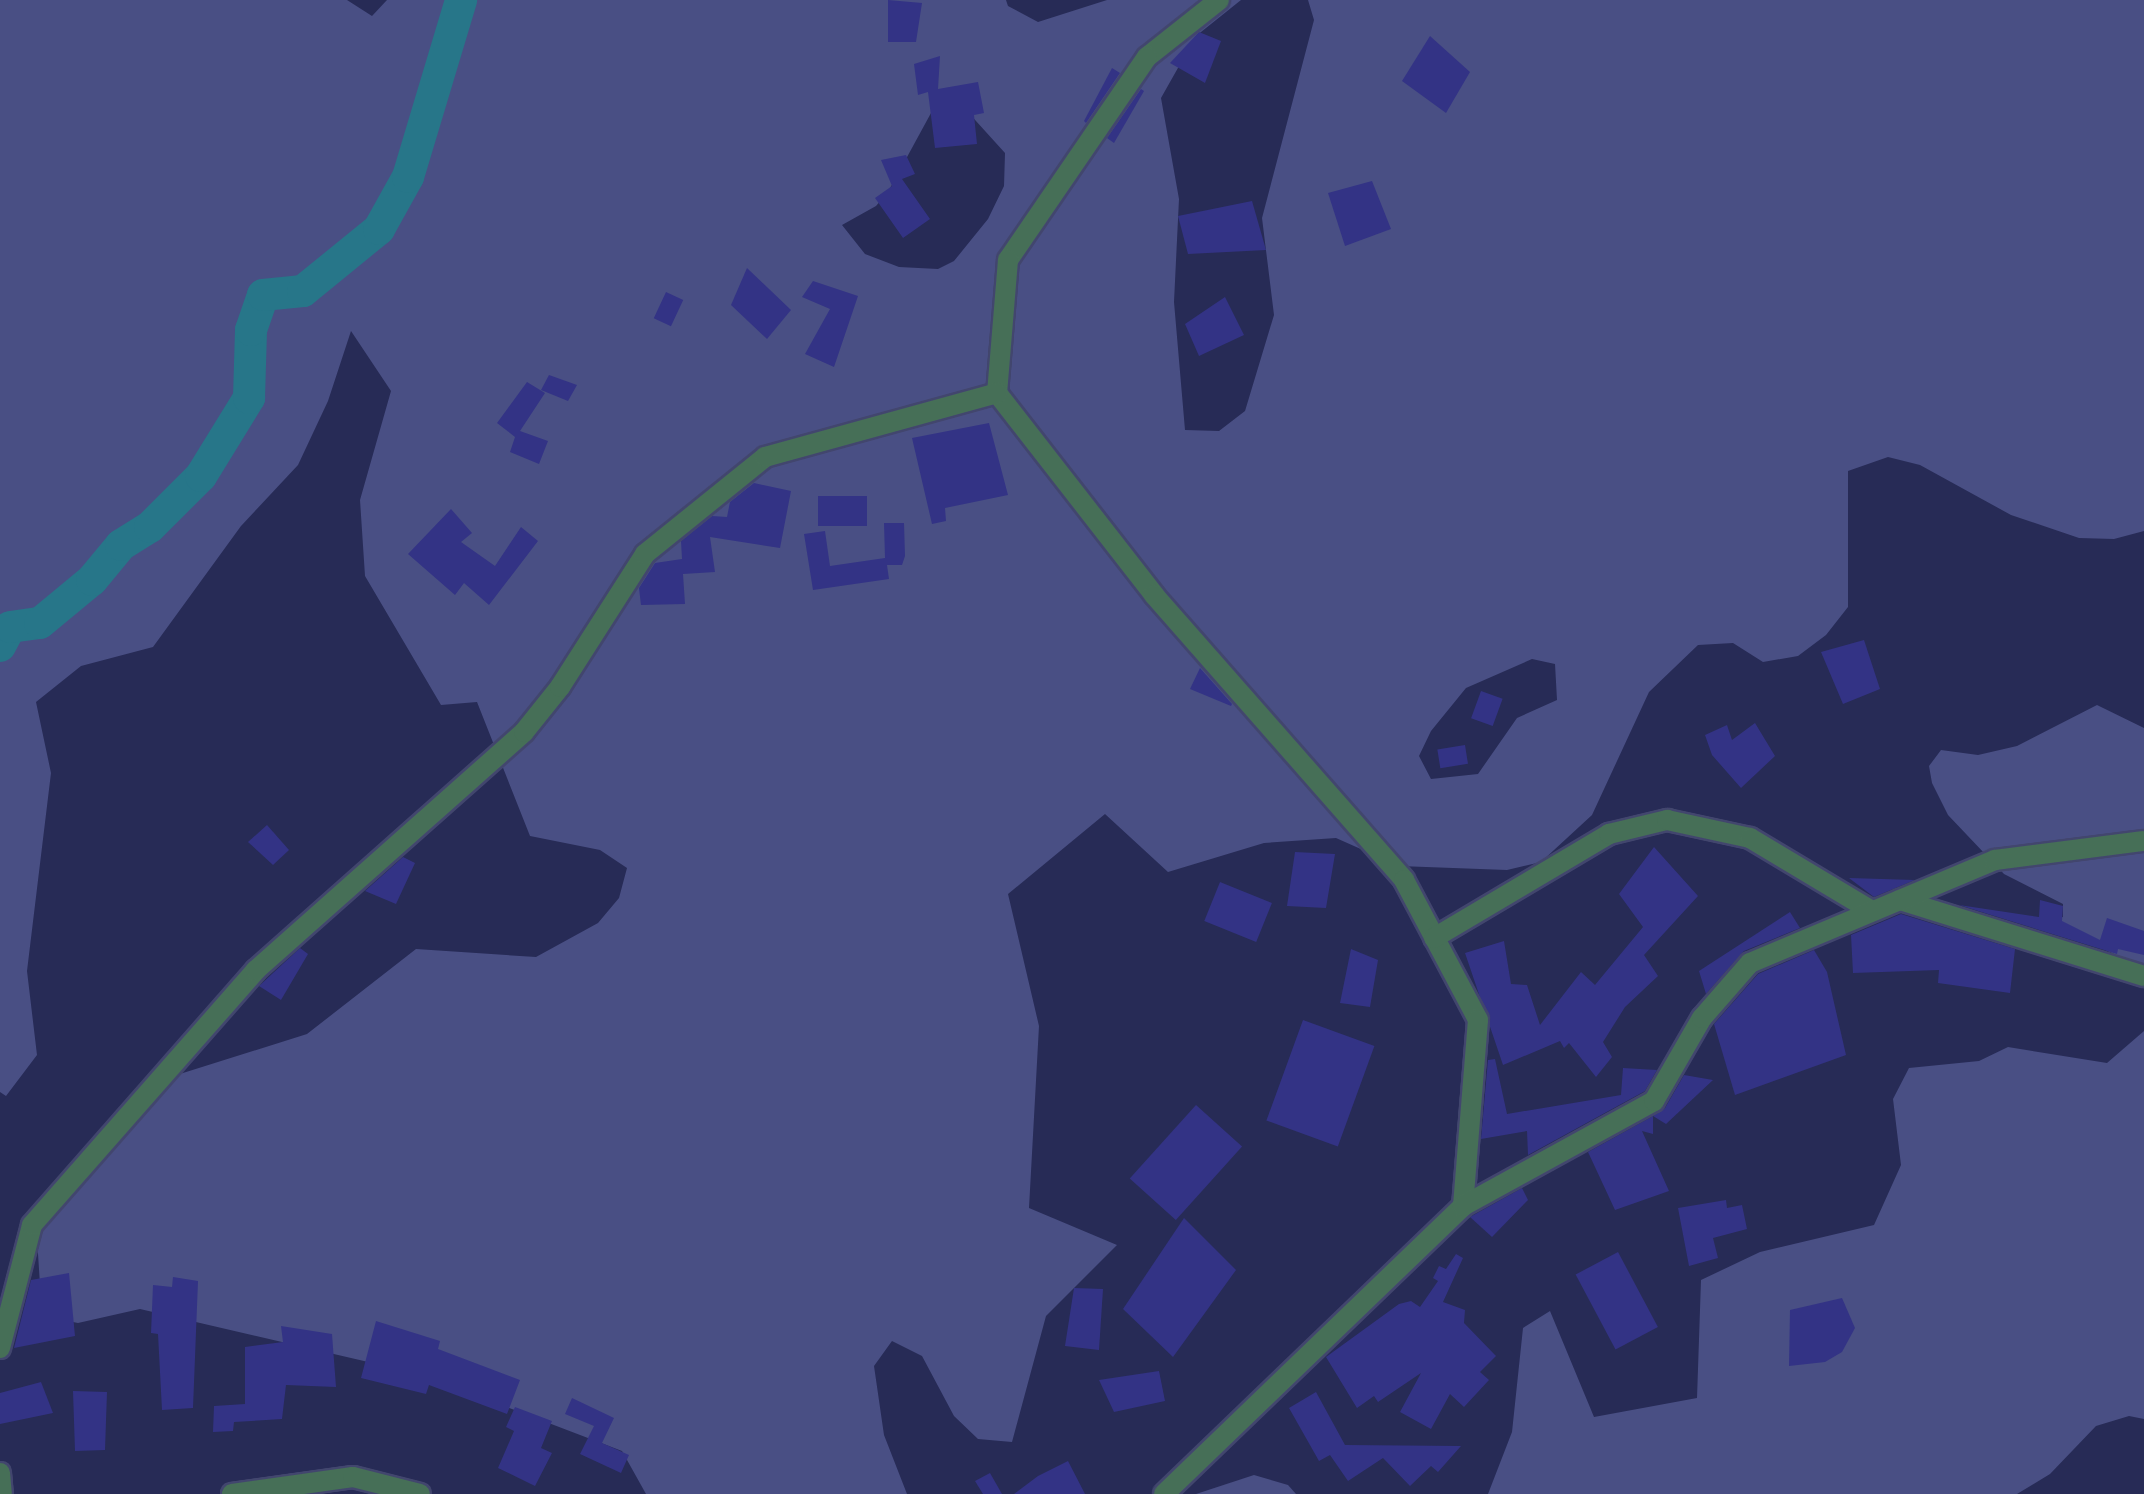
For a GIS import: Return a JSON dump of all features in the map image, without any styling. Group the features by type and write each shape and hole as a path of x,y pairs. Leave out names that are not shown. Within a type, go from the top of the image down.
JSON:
{"street":[{"path":"1219,0 1147,57 1008,260 997,393 1154,595 1404,880 1478,1020 1463,1206"},
{"path":"0,1348 32,1225 256,970 524,732 645,554 765,457 997,393"},
{"path":"1434,938 1609,834 1667,820 1750,838 1872,911"},
{"path":"1164,1494 1463,1206 1654,1101 1702,1018 1750,963 1995,860 2144,841"},
{"path":"1900,900 2144,976"},
{"path":"0,1473 2,1494"},
{"path":"232,1494 353,1477 420,1494"}],"shaded area":[{"path":"0,0 347,0 372,16 387,0 1006,0 1008,6 1038,22 1107,0 1241,0 1196,36 1161,98 1179,199 1174,302 1185,430 1219,431 1245,411 1274,315 1262,218 1314,20 1308,0 2144,0 2144,531 2114,539 2079,538 2011,515 1920,465 1888,457 1848,471 1848,607 1826,635 1798,656 1763,662 1733,643 1698,645 1649,692 1592,815 1541,862 1507,870 1399,866 1336,838 1264,843 1168,872 1105,814 1008,894 1039,1026 1029,1208 1117,1245 1046,1316 1012,1442 978,1439 954,1416 922,1356 892,1341 874,1366 884,1435 907,1494 646,1494 622,1451 420,1374 140,1309 78,1323 42,1316 35,1207 148,1084 307,1034 416,949 536,957 598,923 619,898 627,868 600,850 530,836 477,702 441,705 365,576 360,500 391,391 351,331 328,401 298,465 241,526 153,647 81,666 36,702 51,773 27,971 37,1055 6,1096 0,1092","holes":["937,102 966,110 1005,153 1004,186 988,219 954,261 938,269 899,267 865,254 842,225 876,206 888,192","1532,659 1555,664 1557,700 1517,718 1478,774 1431,779 1419,756 1431,731 1466,688"]},
{"path":"2097,705 2144,728 2144,976 2135,964 2043,920 2063,917 2063,904 2004,874 1948,815 1932,783 1929,766 1941,750 1978,755 2017,746"},
{"path":"2144,1031 2144,1419 2129,1416 2096,1426 2050,1474 2017,1494 1488,1494 1512,1432 1523,1328 1550,1311 1594,1417 1697,1398 1701,1280 1760,1252 1874,1225 1901,1165 1893,1099 1909,1068 1979,1061 2008,1047 2107,1063"},
{"path":"1254,1475 1288,1485 1296,1494 1196,1494"}],"building":[{"path":"888,0 922,3 916,42 888,42"},
{"path":"1199,32 1221,41 1205,83 1170,63"},
{"path":"1430,36 1470,72 1446,113 1402,81"},
{"path":"940,56 938,89 978,82 984,113 974,115 977,144 935,148 928,92 918,95 914,64"},
{"path":"1112,68 1120,73 1086,123 1084,121"},
{"path":"1141,89 1144,91 1114,143 1107,138"},
{"path":"906,155 915,174 902,179 930,219 903,238 875,198 892,186 881,160"},
{"path":"1372,181 1391,229 1345,246 1328,193"},
{"path":"1252,201 1266,250 1188,254 1178,216"},
{"path":"747,268 791,310 767,339 731,305"},
{"path":"813,281 858,296 834,367 805,354 830,309 802,297"},
{"path":"666,292 683,300 671,326 654,318"},
{"path":"1225,297 1244,335 1199,356 1185,324"},
{"path":"549,375 577,385 568,401 541,390"},
{"path":"527,382 545,393 520,431 548,441 539,464 510,452 515,437 497,423"},
{"path":"989,423 1008,495 945,508 946,521 932,524 912,438"},
{"path":"754,483 791,491 780,548 710,537 715,572 683,574 685,604 641,605 639,588 655,563 682,559 681,541 712,516 727,517 730,502"},
{"path":"818,496 867,496 867,526 818,526"},
{"path":"451,509 472,533 461,542 495,566 521,527 538,541 489,605 464,583 455,595 408,554"},
{"path":"884,523 904,523 905,556 902,565 887,565 889,579 813,590 804,534 825,531 830,566 885,558"},
{"path":"1864,640 1880,689 1843,704 1821,652"},
{"path":"1200,668 1232,704 1231,706 1190,689"},
{"path":"1481,691 1503,699 1493,726 1471,718"},
{"path":"1755,723 1775,756 1741,788 1712,755 1705,735 1727,725 1732,740"},
{"path":"1465,745 1468,764 1440,768 1437,749"},
{"path":"267,825 289,850 273,865 248,842"},
{"path":"1654,847 1698,896 1644,955 1658,976 1625,1007 1603,1042 1612,1057 1596,1077 1569,1043 1564,1048 1560,1041 1503,1065 1465,953 1504,941 1511,984 1527,985 1540,1025 1581,972 1595,985 1643,927 1619,894"},
{"path":"1295,852 1335,854 1326,908 1287,906"},
{"path":"403,857 415,863 396,904 365,891"},
{"path":"1849,878 1915,880 1874,897"},
{"path":"1220,882 1272,903 1256,942 1204,921"},
{"path":"2040,900 2063,906 2062,921 2100,940 2107,918 2144,931 2144,955 2118,949 2117,954 1959,905 2039,917"},
{"path":"1790,912 1800,928 1744,951 1706,994 1699,971"},
{"path":"1901,914 2015,949 2010,993 1938,983 1939,970 1853,973 1851,935"},
{"path":"300,948 308,954 281,1000 259,986"},
{"path":"1351,949 1378,960 1370,1007 1340,1003"},
{"path":"1814,950 1827,972 1846,1055 1735,1095 1714,1024 1758,974"},
{"path":"1303,1020 1374,1046 1338,1147 1266,1121"},
{"path":"1495,1059 1507,1114 1621,1095 1623,1068 1657,1070 1645,1091 1528,1155 1527,1131 1481,1139 1488,1060"},
{"path":"1684,1075 1713,1080 1666,1124 1653,1116 1665,1108"},
{"path":"1196,1105 1242,1146 1176,1220 1130,1179"},
{"path":"1653,1116 1653,1134 1642,1131 1669,1191 1615,1210 1588,1152"},
{"path":"1522,1188 1528,1200 1492,1237 1470,1217"},
{"path":"1726,1200 1727,1208 1742,1205 1747,1229 1713,1238 1718,1258 1689,1266 1678,1208"},
{"path":"1184,1218 1236,1270 1173,1357 1123,1309"},
{"path":"1618,1252 1658,1327 1616,1350 1576,1275"},
{"path":"1456,1254 1463,1258 1443,1302 1465,1310 1464,1323 1496,1356 1480,1372 1489,1380 1464,1407 1450,1394 1431,1429 1400,1412 1421,1373 1378,1402 1374,1396 1357,1408 1326,1357 1399,1304 1411,1301 1420,1307 1438,1281 1433,1278 1439,1266 1446,1269"},
{"path":"69,1273 75,1336 14,1348 31,1280"},
{"path":"173,1277 198,1281 193,1408 162,1410 158,1334 151,1333 153,1285 172,1287"},
{"path":"1074,1288 1103,1289 1099,1350 1065,1346"},
{"path":"1842,1298 1855,1328 1842,1352 1825,1362 1789,1366 1790,1310"},
{"path":"376,1321 440,1341 438,1349 520,1380 507,1414 429,1385 426,1394 361,1378"},
{"path":"281,1326 332,1334 336,1387 286,1385 282,1419 234,1422 233,1431 213,1432 214,1406 245,1404 245,1347 283,1342"},
{"path":"1159,1371 1165,1401 1114,1412 1099,1380"},
{"path":"41,1382 53,1413 0,1424 0,1393"},
{"path":"73,1391 107,1392 105,1450 75,1451"},
{"path":"1316,1392 1345,1445 1461,1446 1438,1472 1431,1466 1410,1486 1383,1458 1348,1481 1330,1455 1319,1461 1289,1408"},
{"path":"572,1398 614,1418 602,1443 629,1455 621,1473 580,1454 594,1426 565,1414"},
{"path":"515,1407 552,1421 541,1448 552,1453 535,1486 498,1468 514,1431 506,1427"},
{"path":"1068,1461 1085,1494 1014,1494 1038,1476"},
{"path":"990,1473 1002,1494 983,1494 975,1481"}],"waterway":[{"path":"0,646 10,627 40,623 92,580 121,545 150,527 201,476 249,398 251,330 263,295 303,291 379,229 408,177 461,0"}]}
